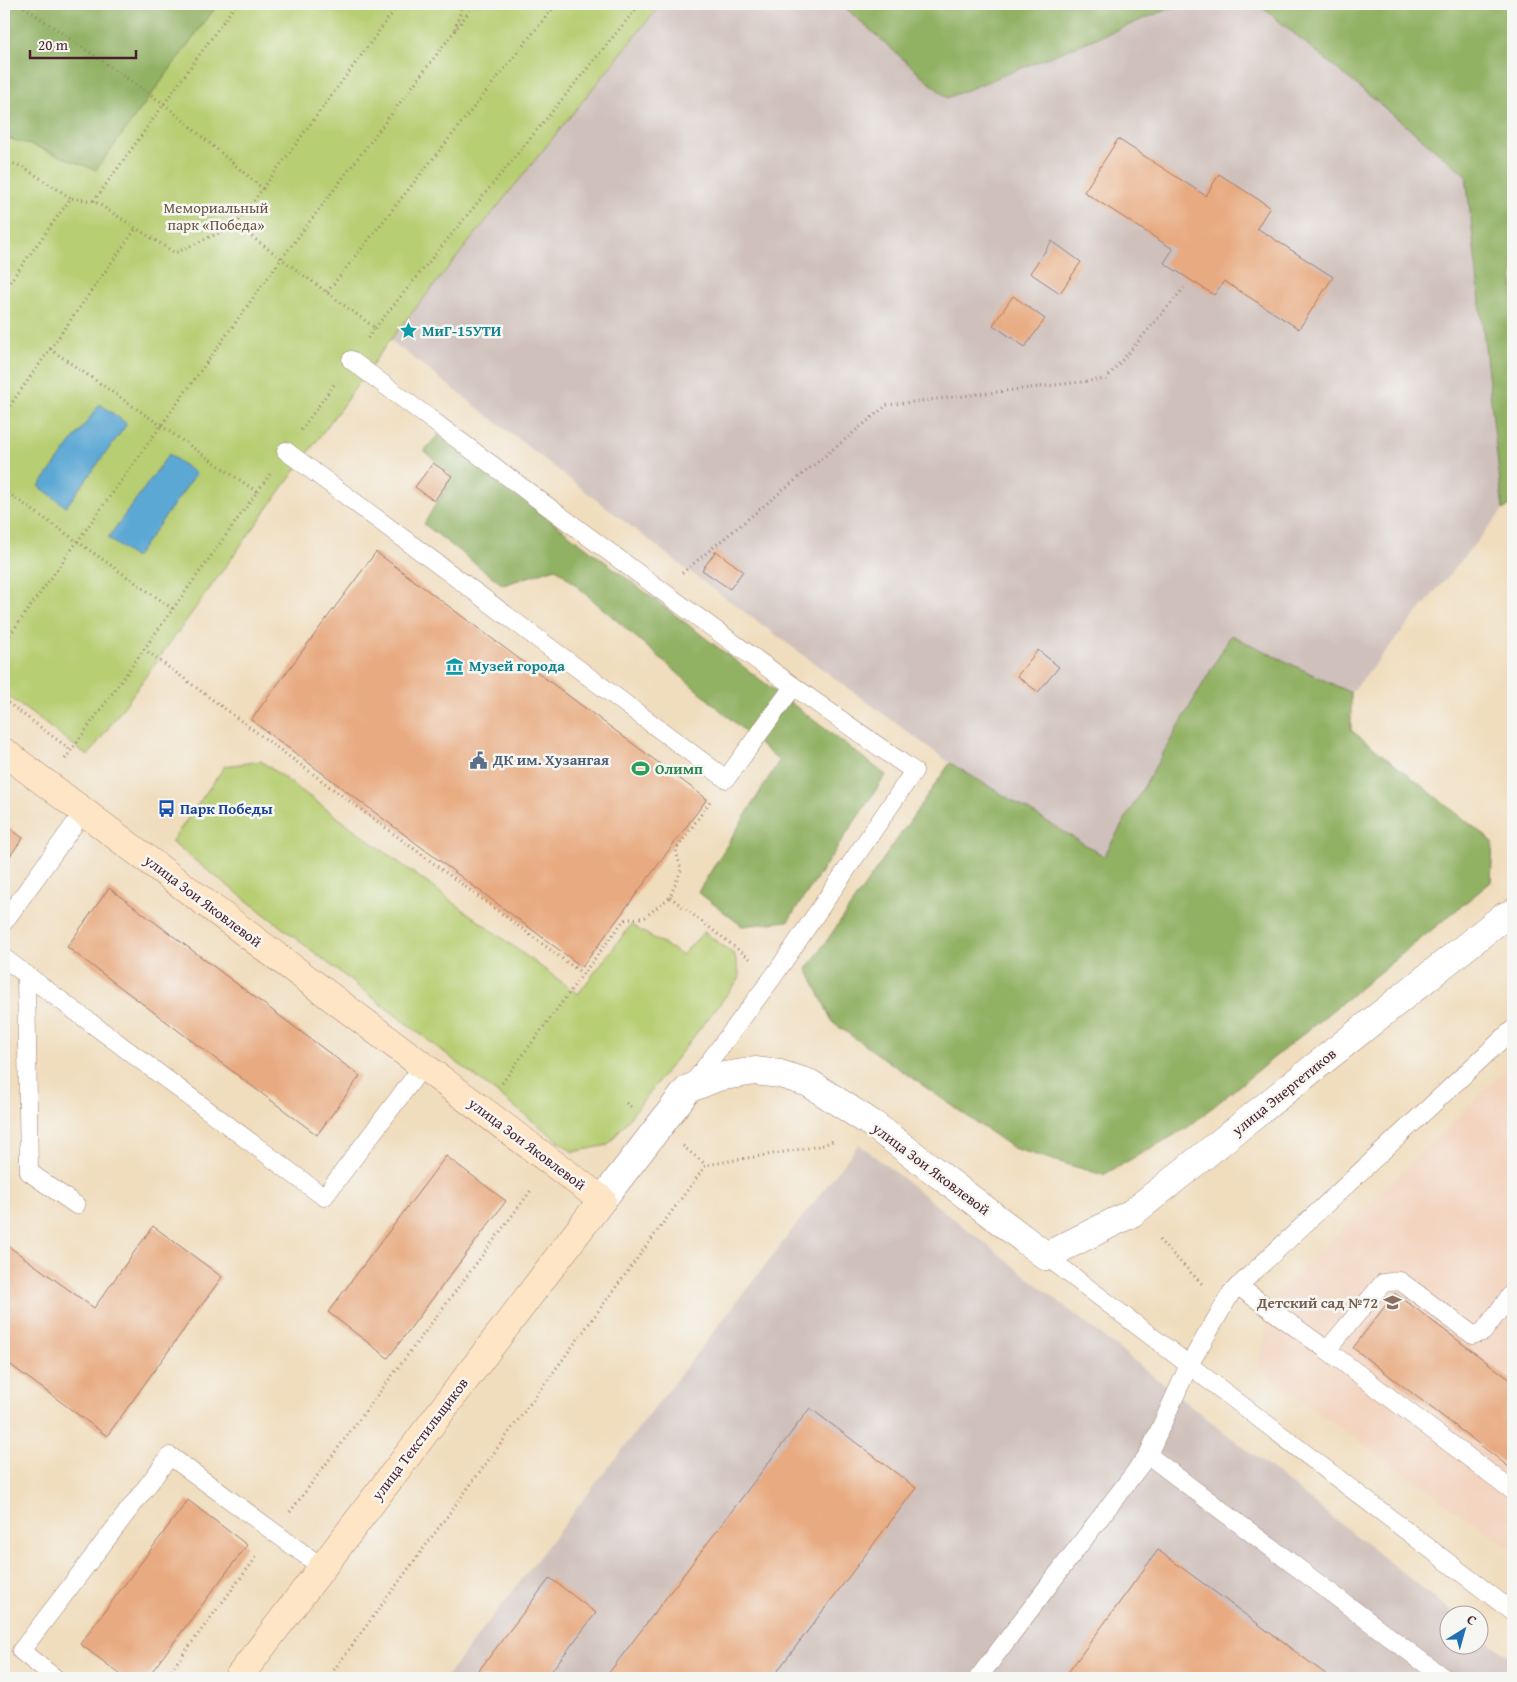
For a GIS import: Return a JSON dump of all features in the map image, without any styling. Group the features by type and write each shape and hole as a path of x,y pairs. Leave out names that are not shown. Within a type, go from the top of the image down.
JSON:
{"street":[{"name":"улица Зои Яковлевой","path":"4,752 602,1200 688,1090 718,1077 755,1071 780,1074 809,1083 874,1125 1046,1256"},
{"name":"улица Энергетиков","path":"1046,1256 1132,1213 1503,918 1513,913"},
{"name":"улица Текстильщиков","path":"238,1678 602,1200"}],"lane":[{"path":"351,360 660,591 914,771 772,977 688,1090"},
{"path":"286,451 726,779 793,687"},
{"path":"4,922 84,811"},
{"path":"4,958 324,1197 423,1066"},
{"path":"26,974 29,1172 76,1205"},
{"path":"978,1678 1148,1455 1189,1365 1231,1293 1513,1029"},
{"path":"1046,1256 1513,1612"},
{"path":"1327,1350 1383,1283 1400,1281 1473,1335 1483,1332 1513,1292"},
{"path":"1238,1286 1327,1350 1513,1491"},
{"path":"1148,1455 1444,1678"},
{"path":"54,1678 21,1652 170,1456 322,1568"}],"path":[{"path":"20,4 164,104 263,189"},
{"path":"94,201 236,4"},
{"path":"4,161 21,166 71,198 94,201 175,253 236,225 399,4"},
{"path":"454,32 464,4"},
{"path":"4,642 282,258 475,4"},
{"path":"327,292 556,4"},
{"path":"47,784 375,328 640,4"},
{"path":"4,290 71,198"},
{"path":"236,225 375,328"},
{"path":"4,414 136,228"},
{"path":"660,591 888,405 1106,379 1184,288"},
{"path":"50,349 257,492"},
{"path":"4,490 173,609"},
{"path":"144,649 583,974"},
{"path":"4,700 71,750"},
{"path":"497,1090 624,920 645,917 670,897 681,870 676,850 726,779"},
{"path":"670,897 772,977"},
{"path":"626,1103 634,1108"},
{"path":"328,1678 706,1165 820,1146 874,1125"},
{"path":"678,1142 706,1165"}],"shaded area":[{"path":"661,4 841,4 947,98 1181,4 1258,4 1466,175 1503,510 1351,693 1231,635 1104,857 950,763 686,569 390,340"},
{"name":"Детский сад №72","path":"1513,1063 1513,1551 1258,1369 1273,1297"},
{"path":"859,1144 1442,1604 1440,1604 1440,1654 1490,1654 1490,1642 1513,1660 1513,1678 445,1678"}],"green space":[{"name":"Мемориальный парк «Победа»","path":"4,4 661,4 390,340 88,756 4,693"},
{"path":"4,4 218,4 96,170 34,146 4,137"},
{"path":"841,4 1181,4 947,98"},
{"path":"1258,4 1513,4 1513,503 1503,510 1466,175"},
{"path":"438,435 886,775 788,921 742,926 698,892 779,761 556,568 503,585 424,524 452,476 424,451"},
{"path":"1231,635 1351,693 1351,730 1493,842 1491,882 1187,1128 1103,1175 1013,1148 833,1023 807,969 950,763 1104,856"},
{"path":"261,761 578,994 631,925 682,955 704,932 735,955 740,978 608,1145 573,1152 171,842 225,766"}],"water":[{"path":"100,404 127,424 66,507 39,486"},
{"path":"169,454 196,474 135,558 108,538"}],"building":[{"path":"1118,139 1206,196 1219,174 1270,207 1257,228 1333,277 1299,329 1224,281 1214,295 1164,263 1173,249 1084,192"},
{"path":"1052,241 1081,262 1060,293 1030,273"},
{"path":"1013,296 1045,319 1025,347 993,325"},
{"path":"433,463 452,476 434,501 415,487"},
{"path":"716,551 743,571 730,589 702,570"},
{"name":"ДК им. Хузангая","path":"376,552 707,799 582,967 251,720"},
{"path":"1038,650 1059,667 1038,692 1017,676"},
{"path":"4,824 23,838 4,864"},
{"path":"109,888 360,1076 317,1135 67,947"},
{"path":"446,1156 506,1201 388,1358 328,1312"},
{"path":"153,1226 222,1277 107,1436 4,1360 4,1243 94,1308"},
{"path":"1395,1293 1512,1381 1513,1379 1513,1470 1353,1348"},
{"path":"810,1408 916,1488 772,1678 605,1678"},
{"path":"188,1500 247,1545 147,1678 125,1678 80,1644"},
{"path":"1158,1550 1331,1678 1064,1678"},
{"path":"550,1578 596,1613 546,1678 473,1678"}],"place":[{"name":"МиГ-15УТИ","path":"408,331"},
{"name":"Музей города","path":"455,666"},
{"name":"ДК им. Хузангая","path":"479,760"},
{"name":"Олимп","path":"641,769"},
{"name":"Парк Победы","path":"166,809"},
{"name":"Детский сад №72","path":"1392,1303"}]}
